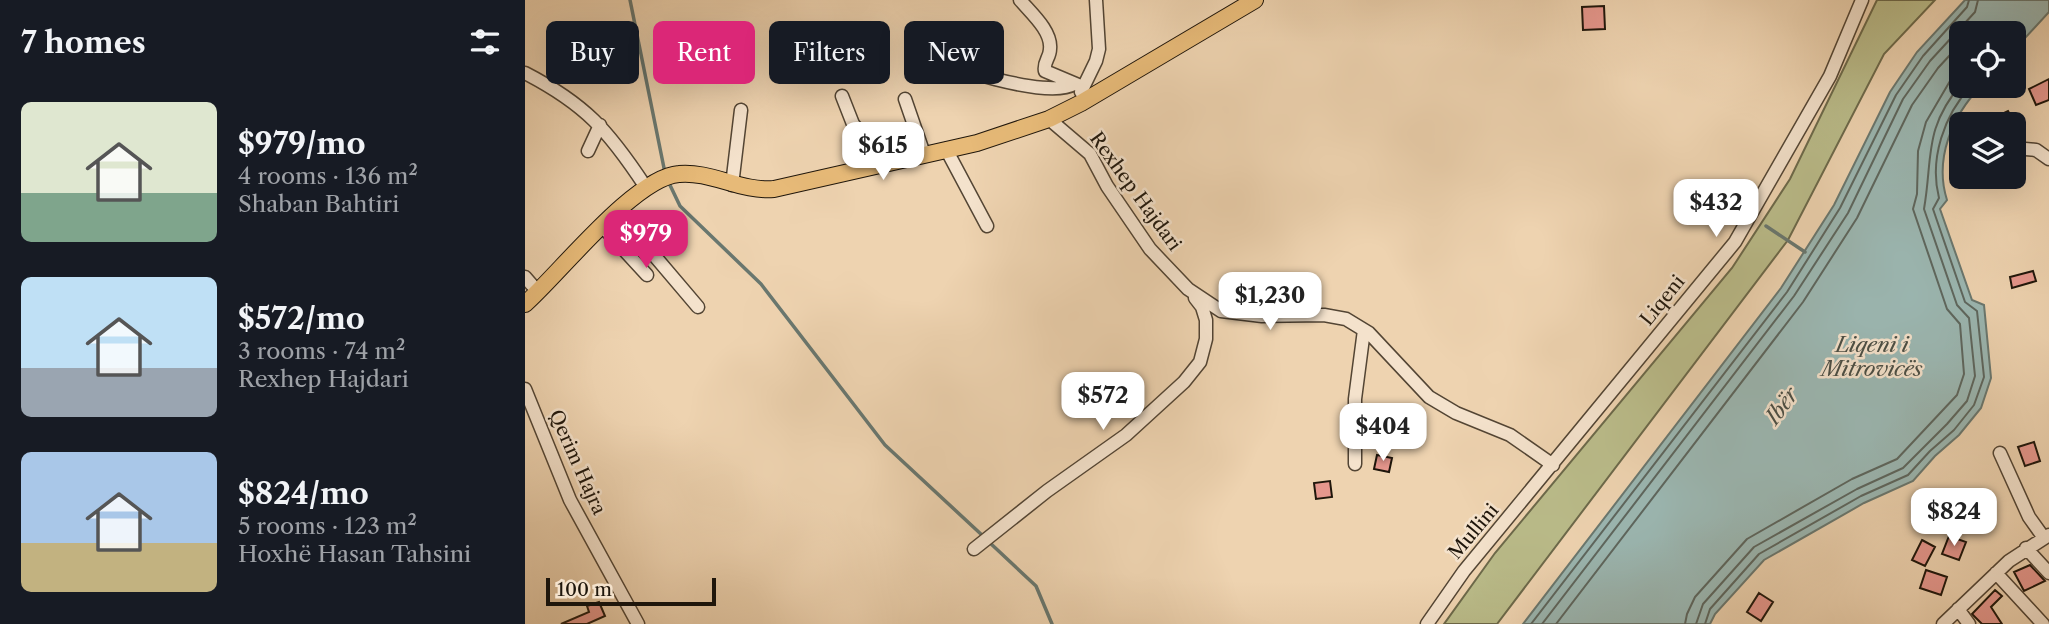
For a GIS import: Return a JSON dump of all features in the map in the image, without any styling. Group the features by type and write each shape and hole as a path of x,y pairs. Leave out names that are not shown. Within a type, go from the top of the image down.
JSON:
{"main road":[{"path":"525,304 645,186 664,176 682,173 764,190 786,188 874,165 977,143 1049,119 1080,91 1255,0"}],"street":[{"path":"1020,0 1038,21 1048,39 1051,48 1044,65 1045,71 1080,91"},
{"path":"1080,91 1097,61 1099,49 1096,0"},
{"name":"Liqeni","path":"1553,465 1735,242 1830,76 1862,0"},
{"path":"525,73 568,96 600,125 614,140 645,186"},
{"path":"1004,80 1080,91"},
{"path":"842,96 853,124 867,141 874,165"},
{"path":"905,99 924,154"},
{"path":"732,185 741,110"},
{"name":"Rexhep Hajdari","path":"974,548 1047,491 1126,435 1184,382 1200,362 1206,339 1206,320 1202,307 1150,249 1107,187 1090,154 1049,119"},
{"path":"588,151 600,125"},
{"path":"946,149 987,226"},
{"path":"2026,149 2036,150 2049,159"},
{"path":"615,215 636,234 698,307"},
{"path":"602,226 647,275"},
{"path":"525,277 538,292"},
{"name":"Rexhep Hajdari","path":"1188,289 1221,311 1262,316 1324,315 1346,319 1364,330 1429,397 1456,413 1510,435 1553,465"},
{"path":"1355,464 1354,421 1364,330"},
{"name":"Qerim Hajra","path":"525,389 570,500 638,624"},
{"path":"1943,624 1996,573 2026,548 2046,537 2029,517 2000,453"},
{"name":"Mullini","path":"1427,624 1464,571 1553,465"},
{"path":"2026,548 2049,573"},
{"path":"1996,573 2043,624"},
{"path":"1958,610 1969,624"}],"green space":[{"path":"1877,0 1935,0 1884,54 1788,240 1497,624 1444,624 1495,553 1732,268 1790,179"}],"water":[{"name":"Liqeni i Mitrovicës","path":"1965,0 2049,0 2049,12 2026,37 2026,21 1949,21 1949,98 1971,98 1961,112 1949,112 1949,136 1943,169 1947,200 1940,209 1972,300 1984,305 1991,378 1981,408 1959,435 1935,456 1913,481 1864,503 1764,560 1715,614 1710,624 1523,624 1781,288 1834,205 1890,92 1917,52"}],"building":[{"path":"1604,6 1605,29 1583,30 1582,7"},
{"path":"2049,79 2049,100 2036,105 2029,89"},
{"path":"2033,271 2036,281 2012,288 2010,277"},
{"path":"2034,442 2040,461 2025,466 2018,447"},
{"path":"1377,455 1392,458 1389,472 1374,469"},
{"path":"1330,481 1332,497 1316,499 1314,483"},
{"path":"1949,536 1966,542 1959,560 1942,554"},
{"path":"1922,540 1935,547 1925,566 1912,560"},
{"path":"2030,565 2045,581 2024,591 2014,572"},
{"path":"1926,570 1947,577 1941,595 1920,588"},
{"path":"1995,590 2002,596 1991,607 2002,624 1982,624 1972,614"},
{"path":"1759,593 1773,602 1761,621 1747,612"},
{"path":"599,602 605,616 587,624 561,624 589,612 587,606"}],"waterway":[{"path":"630,0 665,173"},
{"path":"669,183 680,206 761,284 885,445 983,536"},
{"path":"1766,226 1805,252"},
{"path":"989,542 1036,586 1052,624"}],"water label":[{"name":"Ibër","path":"1782,406"}]}
